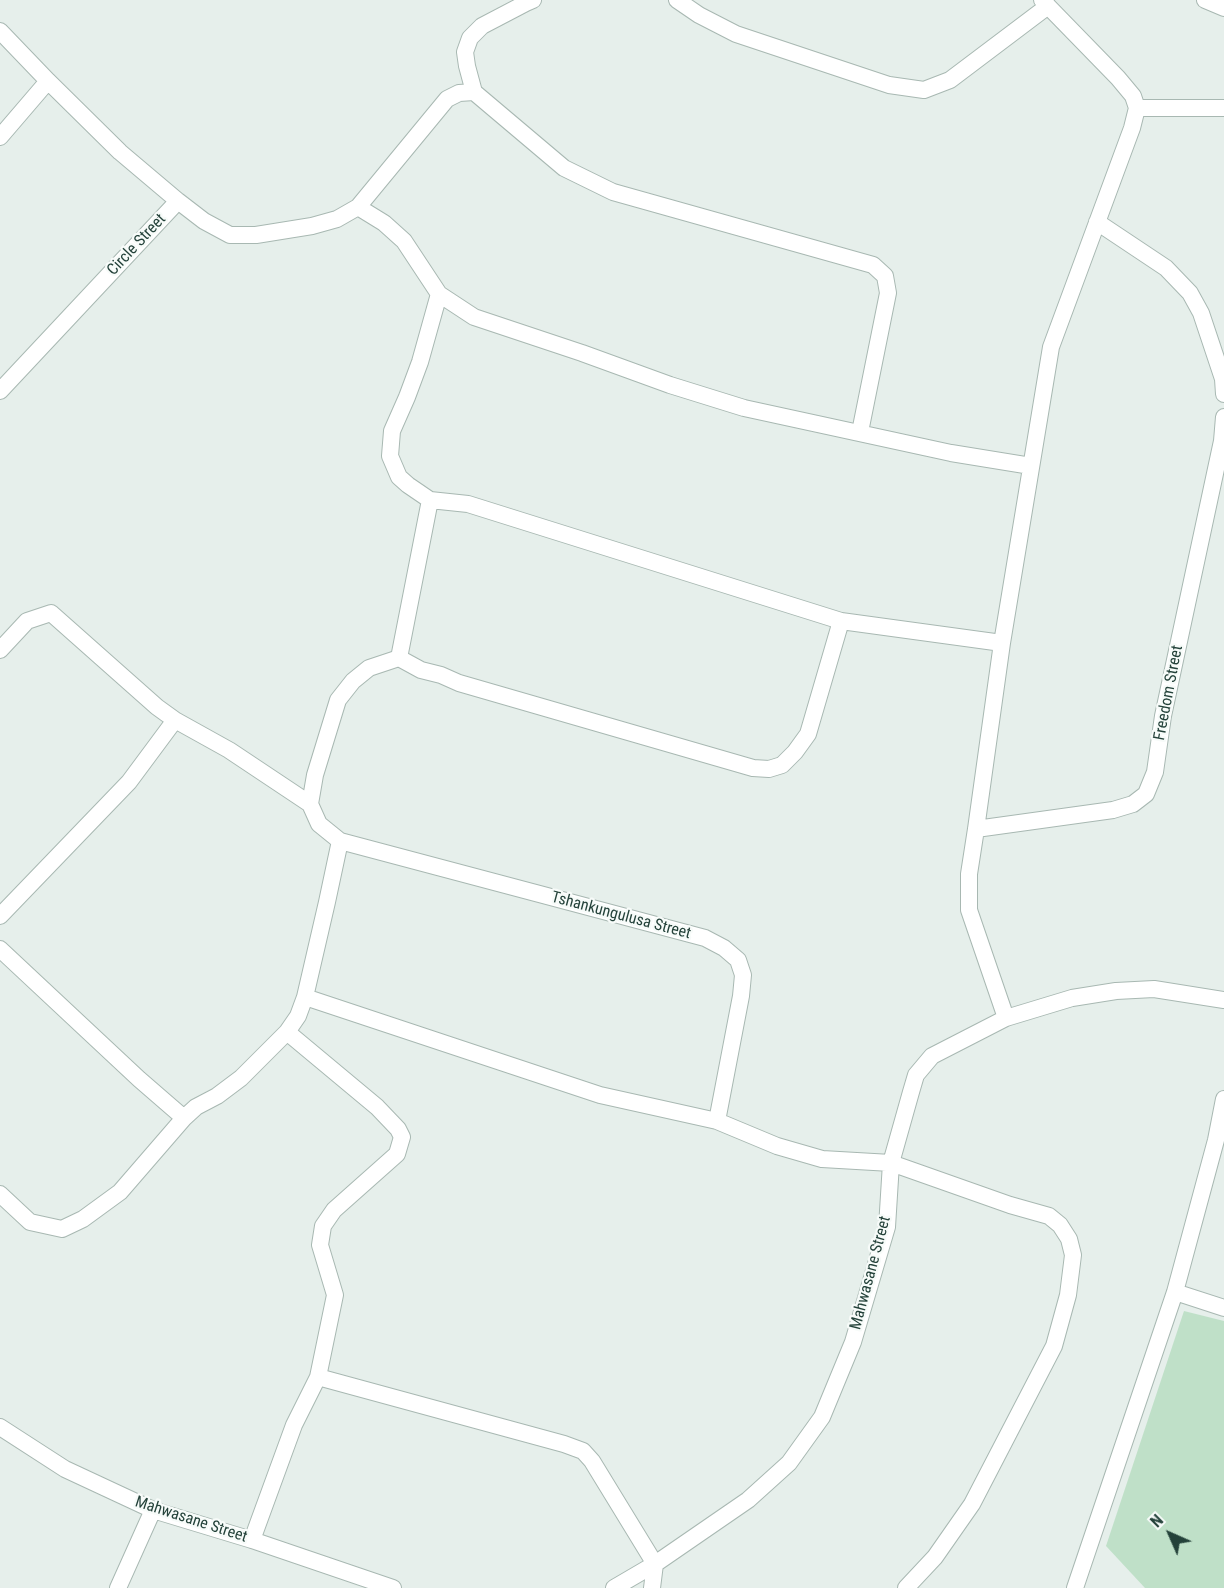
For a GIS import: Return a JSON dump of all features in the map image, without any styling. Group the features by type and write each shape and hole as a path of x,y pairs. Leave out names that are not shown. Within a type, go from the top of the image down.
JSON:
{"street":[{"path":"533,0 482,26 471,38 465,52 467,66 474,92 564,168 613,192 873,265 885,276 888,293 860,432"},
{"path":"677,0 699,15 736,34 889,85 924,90 950,80 1045,3 1118,78 1133,96 1137,108 1132,128 1051,347 1002,643 969,873 969,910 1006,1018"},
{"path":"1205,0 1224,8"},
{"name":"Circle Street","path":"0,31 120,152 178,201 0,391"},
{"path":"0,137 48,81"},
{"path":"178,201 204,221 230,235 256,235 312,226 337,219 358,207 447,99 459,93 474,92"},
{"path":"1137,108 1224,108"},
{"path":"358,207 384,223 404,241 439,294 474,317 670,385 744,408 951,453 1031,466"},
{"path":"1097,222 1166,268 1190,293 1201,313 1220,368 1224,394"},
{"path":"439,294 420,362 392,431 390,456 399,477 430,500 468,504 841,621 1002,643"},
{"name":"Freedom Street","path":"976,829 1113,810 1133,804 1146,794 1155,772 1163,716 1222,441 1224,417"},
{"path":"399,658 430,500"},
{"path":"0,650 27,621 51,613 157,707 175,720 229,750 310,804 319,824 340,841 305,997 298,1016 287,1032 241,1078 217,1096 196,1107 120,1192 83,1219 62,1228 30,1222 0,1194"},
{"path":"310,804 315,775 338,700 353,681 369,668 399,658 420,670 441,675 459,683 753,768 769,769 782,765 808,734 841,621"},
{"path":"0,916 129,782 175,720"},
{"name":"Tshankungulusa Street","path":"340,841 705,938 724,948 738,960 743,975 717,1120"},
{"path":"0,949 184,1118"},
{"name":"Mahwasane Street","path":"614,1588 655,1564 748,1500 789,1463 822,1417 853,1342 887,1227 891,1163 916,1075 932,1056 1006,1018 1072,998 1116,991 1154,989 1224,999"},
{"path":"305,997 600,1095 717,1120 777,1146 822,1159 891,1163 1049,1216 1060,1224 1069,1239 1073,1255 1068,1295 1054,1346 972,1504 935,1557 906,1588"},
{"path":"252,1540 294,1425 318,1377 335,1295 320,1245 323,1226 334,1210 396,1154 402,1137 398,1129 377,1107 287,1032"},
{"path":"1075,1588 1175,1292 1216,1140 1224,1100"},
{"path":"1175,1292 1224,1308"},
{"path":"318,1377 583,1451 592,1461 655,1564 652,1588"},
{"name":"Mahwasane Street","path":"0,1427 65,1468 153,1510 252,1540 393,1588"},
{"path":"118,1588 153,1510"}],"green space":[{"path":"1184,1311 1224,1321 1224,1588 1145,1588 1106,1546"}]}
